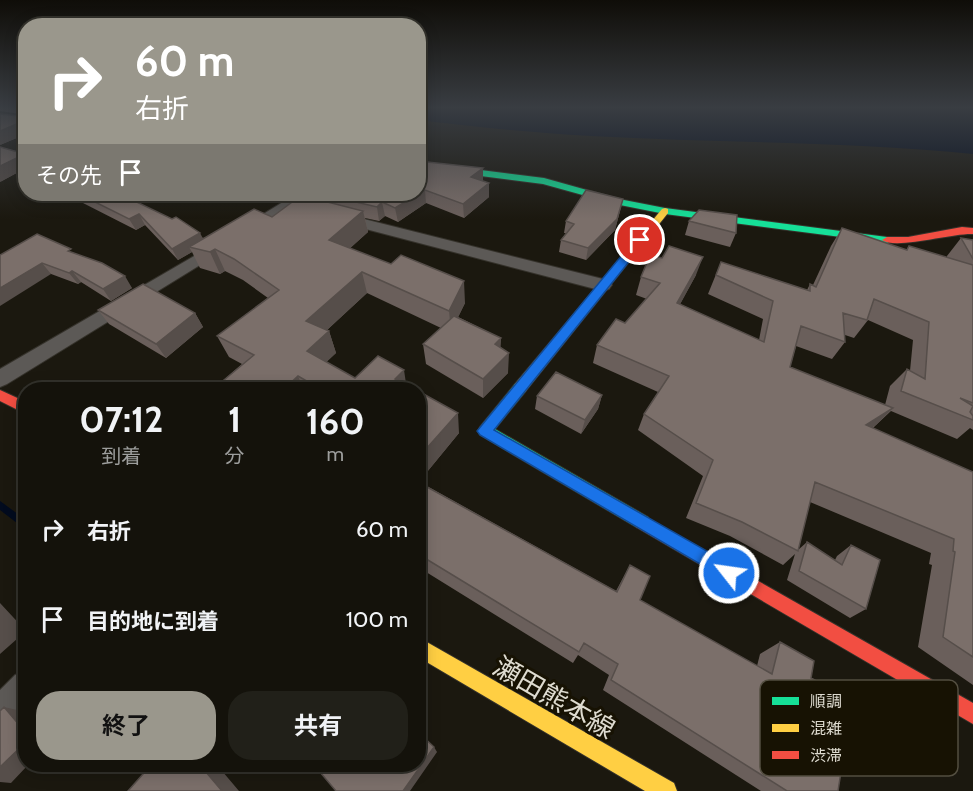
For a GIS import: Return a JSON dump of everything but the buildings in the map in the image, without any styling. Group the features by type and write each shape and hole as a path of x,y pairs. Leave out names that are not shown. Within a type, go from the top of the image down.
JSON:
{"street":[{"path":"426,166 544,182 618,202 665,211 901,242 956,230 973,231"},
{"path":"0,379 289,201"},
{"path":"307,201 320,211 603,285"},
{"path":"665,211 485,431 914,680"},
{"path":"0,394 18,404"},
{"name":"瀬田熊本線","path":"426,651 666,791"},
{"path":"0,712 18,694"},
{"path":"958,705 973,714"}],"water":[{"path":"845,145 973,145 973,154 925,150"}],"waterway":[{"path":"0,505 18,520"}],"traffic: fast":[{"path":"426,166 544,181 618,202 665,211 887,240"},
{"path":"520,388 485,431 642,522"}],"traffic: slow":[{"path":"520,388 665,211"},
{"path":"426,651 666,791"}],"traffic: jam":[{"path":"887,240 908,240 951,231 973,231"},
{"path":"0,395 18,405"},
{"path":"642,522 914,680"},
{"path":"958,705 973,714"}],"route":[{"path":"640,240 485,431 729,573"}]}
